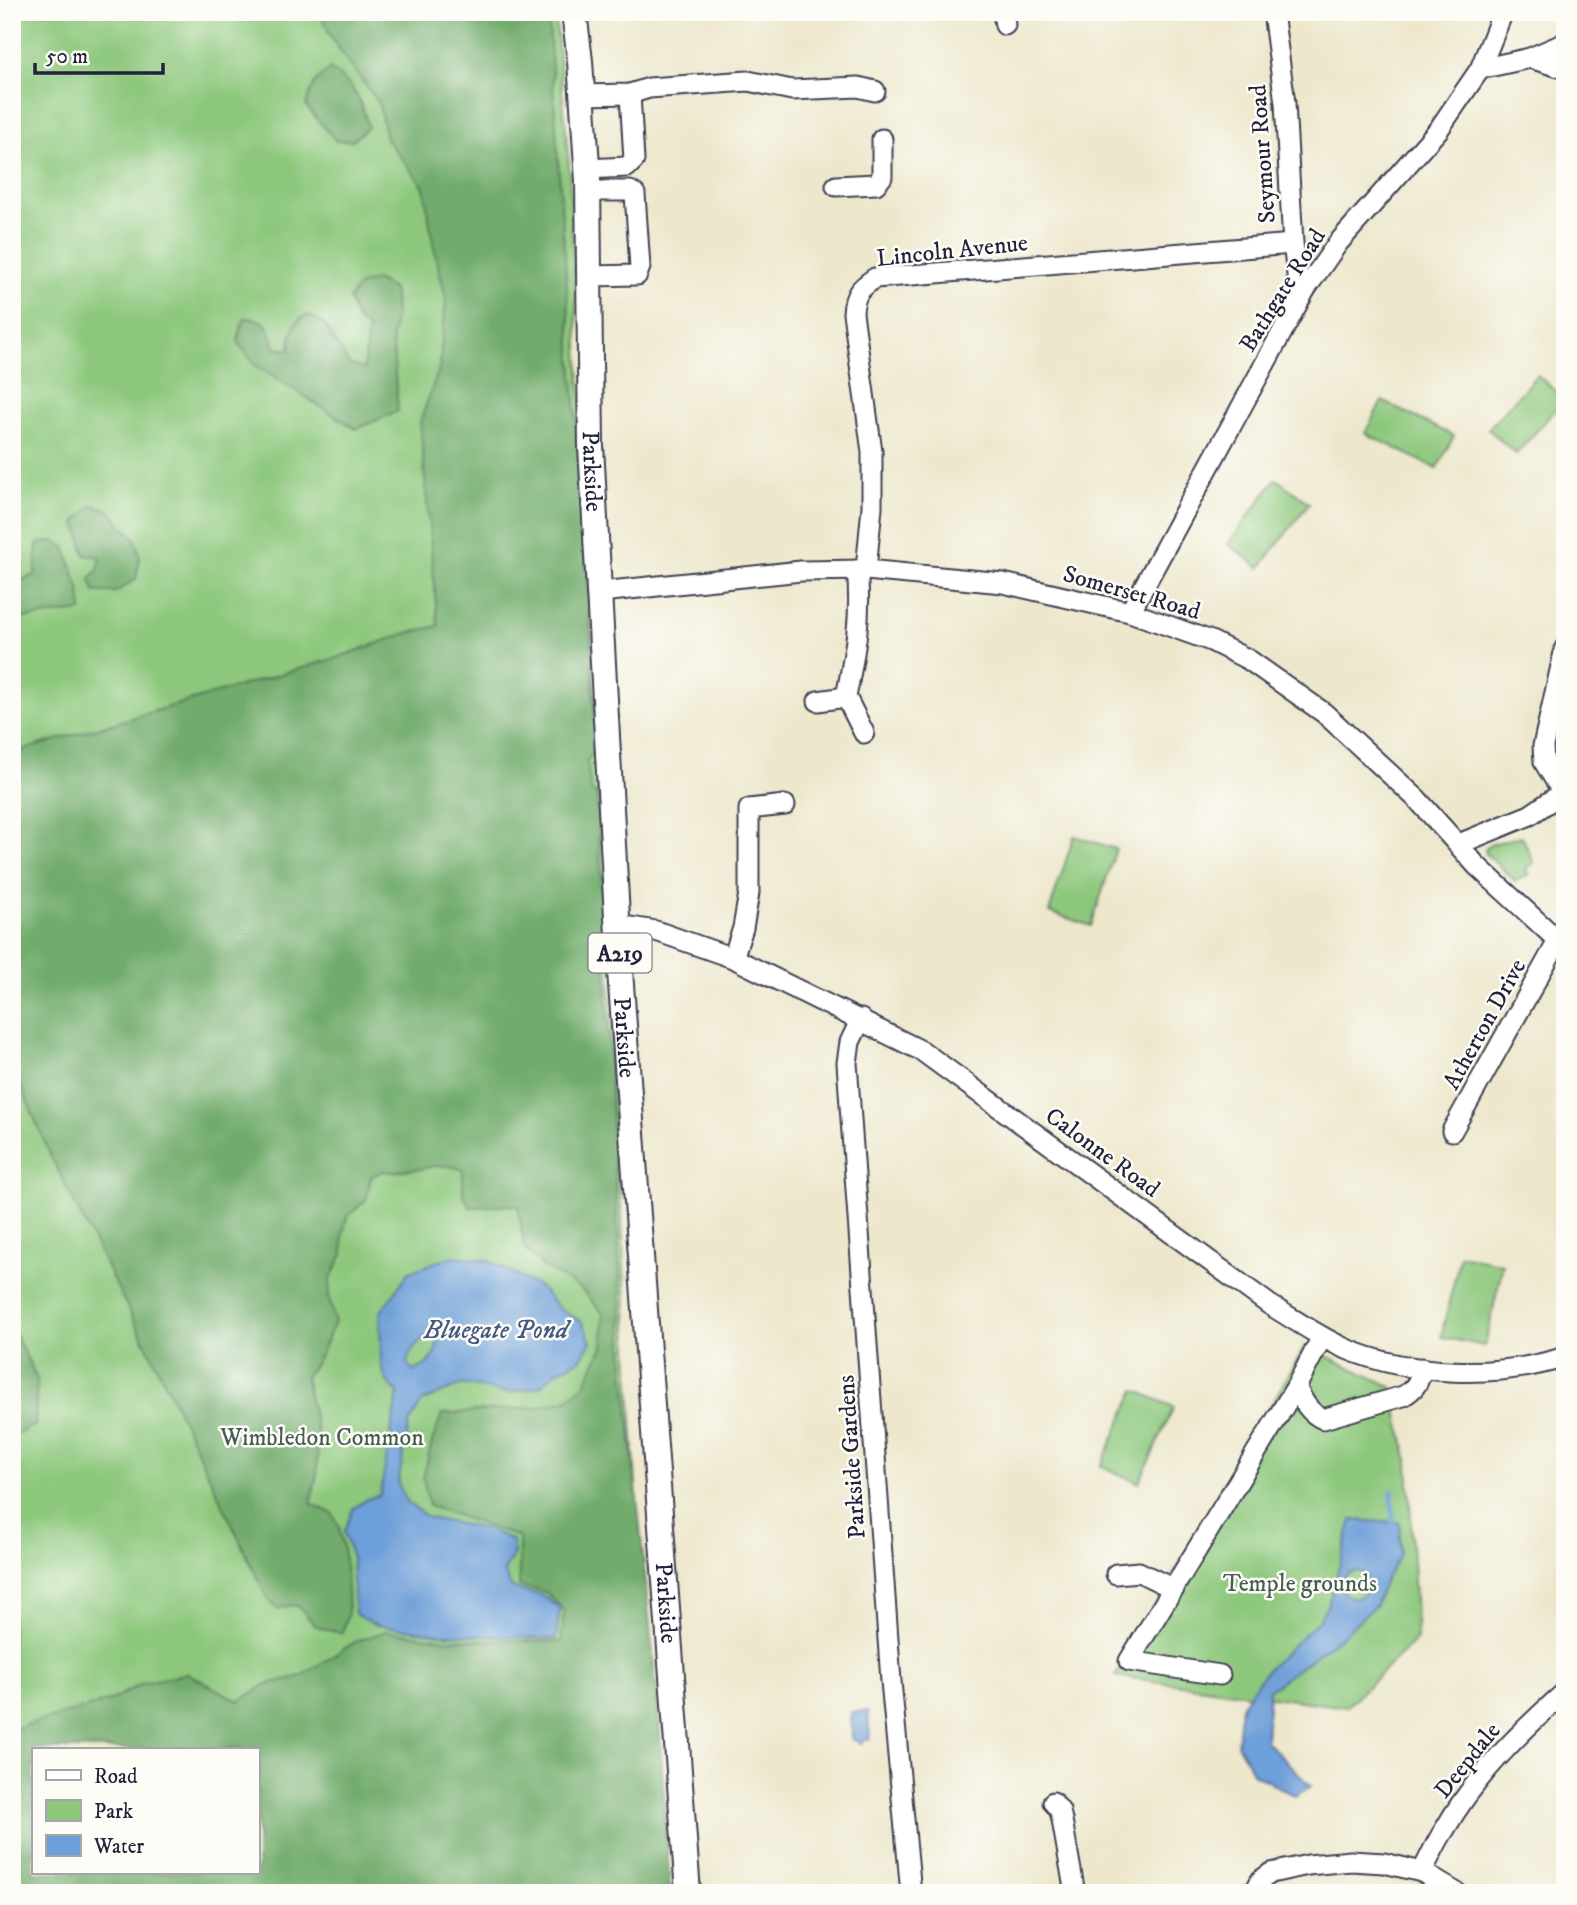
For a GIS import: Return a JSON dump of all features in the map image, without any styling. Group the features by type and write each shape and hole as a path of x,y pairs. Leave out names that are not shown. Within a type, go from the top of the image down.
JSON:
{"main road":[{"name":"Parkside","path":"574,12 587,180 592,446 618,925 671,1690 688,1893"}],"street":[{"name":"Seymour Road","path":"1273,12 1285,103 1293,244 1298,282 1305,290"},
{"name":"Bathgate Road","path":"1130,612 1305,290 1338,243 1439,129 1479,69 1503,12"},
{"path":"1479,69 1530,58 1565,43"},
{"path":"1530,58 1565,69"},
{"path":"582,95 630,94 649,88 748,81 792,90 858,87 874,91"},
{"path":"587,180 627,167 634,160 630,94"},
{"path":"835,186 876,184 882,177 882,139"},
{"path":"587,180 635,194 639,267 636,275 589,276"},
{"name":"Lincoln Avenue","path":"846,697 858,633 862,570 872,507 872,452 853,313 854,297 862,287 875,278 1293,244"},
{"name":"Somerset Road","path":"601,592 801,571 862,570 1003,583 1130,612 1212,641 1249,660 1324,713 1417,799 1477,866 1561,944"},
{"path":"1459,844 1530,815 1564,792 1544,762 1543,746 1565,648"},
{"path":"818,701 846,697 864,733"},
{"path":"733,958 743,928 749,893 749,809 785,805"},
{"name":"Calonne Road","path":"618,925 656,931 733,958 922,1051 1270,1305 1322,1337 1348,1349 1422,1368 1492,1371 1565,1357"},
{"name":"Atherton Drive","path":"1452,1131 1561,944"},
{"name":"Parkside Gardens","path":"861,1019 850,1042 847,1063 891,1681 911,1893"},
{"path":"1220,1675 1129,1661 1296,1387 1322,1337"},
{"path":"1296,1387 1305,1405 1315,1416 1323,1419 1414,1390 1422,1368"},
{"path":"1116,1574 1139,1572 1174,1589"},
{"name":"Deepdale","path":"1423,1872 1445,1828 1470,1792 1511,1742 1565,1692"},
{"path":"1054,1801 1060,1811 1074,1888 1069,1893"},
{"path":"1254,1893 1261,1880 1271,1873 1308,1865 1351,1861 1384,1863 1423,1872 1457,1893"}],"green space":[{"name":"Wimbledon Common","path":"12,12 555,12 569,165 630,1387 661,1893 12,1893"},
{"path":"319,12 548,12 591,637 596,751 587,760 591,791 597,794 624,1369 658,1706 670,1893 12,1893 12,1729 109,1701 143,1683 187,1673 239,1701 267,1684 301,1676 355,1642 386,1631 445,1639 561,1642 564,1610 546,1592 519,1586 519,1537 429,1506 423,1478 442,1414 537,1407 566,1400 584,1385 603,1347 603,1313 581,1289 542,1266 524,1248 518,1205 470,1207 463,1195 463,1170 437,1166 382,1171 371,1177 366,1200 347,1217 343,1254 330,1280 329,1297 335,1323 318,1358 305,1376 318,1437 317,1474 311,1504 332,1513 339,1526 346,1566 348,1613 342,1633 324,1629 315,1625 297,1606 278,1609 267,1598 155,1362 52,1159 12,1066 12,753 336,658 407,633 438,626 420,422 439,369 446,300 424,187 386,139 379,104 334,42"},
{"path":"330,69 351,87 363,109 368,127 353,140 336,141 306,106 314,85"},
{"path":"376,280 393,289 396,313 392,336 398,411 356,429 254,364 238,342 245,318 253,318 267,326 275,348 290,350 295,324 309,315 325,325 349,364 364,369 368,329 357,320 349,299 359,285"},
{"path":"1537,375 1565,399 1516,454 1488,429"},
{"path":"1382,401 1454,436 1437,469 1365,433"},
{"path":"1276,479 1309,503 1260,568 1228,544"},
{"path":"92,505 110,510 135,538 140,557 136,579 116,592 95,592 90,579 98,570 101,557 85,555 76,521"},
{"path":"52,541 65,547 80,591 82,611 19,619 12,605 14,585 35,575 37,544"},
{"path":"1564,701 1565,776 1552,753"},
{"path":"1074,836 1116,849 1091,926 1049,912"},
{"path":"1522,836 1534,863 1526,868 1529,875 1515,881 1485,850 1489,845"},
{"path":"1460,1255 1503,1264 1485,1346 1441,1337"},
{"path":"12,1328 37,1379 35,1425 12,1436"},
{"name":"Temple grounds","path":"1305,1346 1392,1387 1408,1462 1417,1639 1346,1707 1115,1676"},
{"path":"1135,1390 1174,1407 1139,1483 1101,1466"}],"water":[{"name":"Bluegate Pond","path":"452,1256 487,1260 538,1286 560,1309 582,1322 591,1341 581,1359 556,1372 539,1387 507,1393 462,1384 422,1402 409,1424 398,1484 408,1503 429,1518 487,1529 512,1540 514,1554 504,1571 512,1588 542,1595 560,1608 556,1639 440,1634 376,1625 355,1614 352,1559 344,1532 353,1509 367,1499 380,1495 398,1393 386,1380 381,1364 380,1313 409,1272","holes":["433,1333 438,1340 431,1360 413,1371 407,1361 414,1348"]},
{"path":"1352,1520 1400,1523 1400,1555 1384,1582 1376,1605 1341,1637 1269,1690 1266,1741 1311,1786 1295,1796 1254,1774 1237,1744 1241,1706 1264,1673 1319,1620 1329,1602","holes":["1359,1571 1365,1575 1370,1589 1358,1597 1344,1594 1342,1578 1349,1572"]},
{"path":"868,1711 870,1739 865,1739 861,1744 852,1740 851,1712"}],"waterway":[{"path":"1392,1491 1393,1527"}]}
